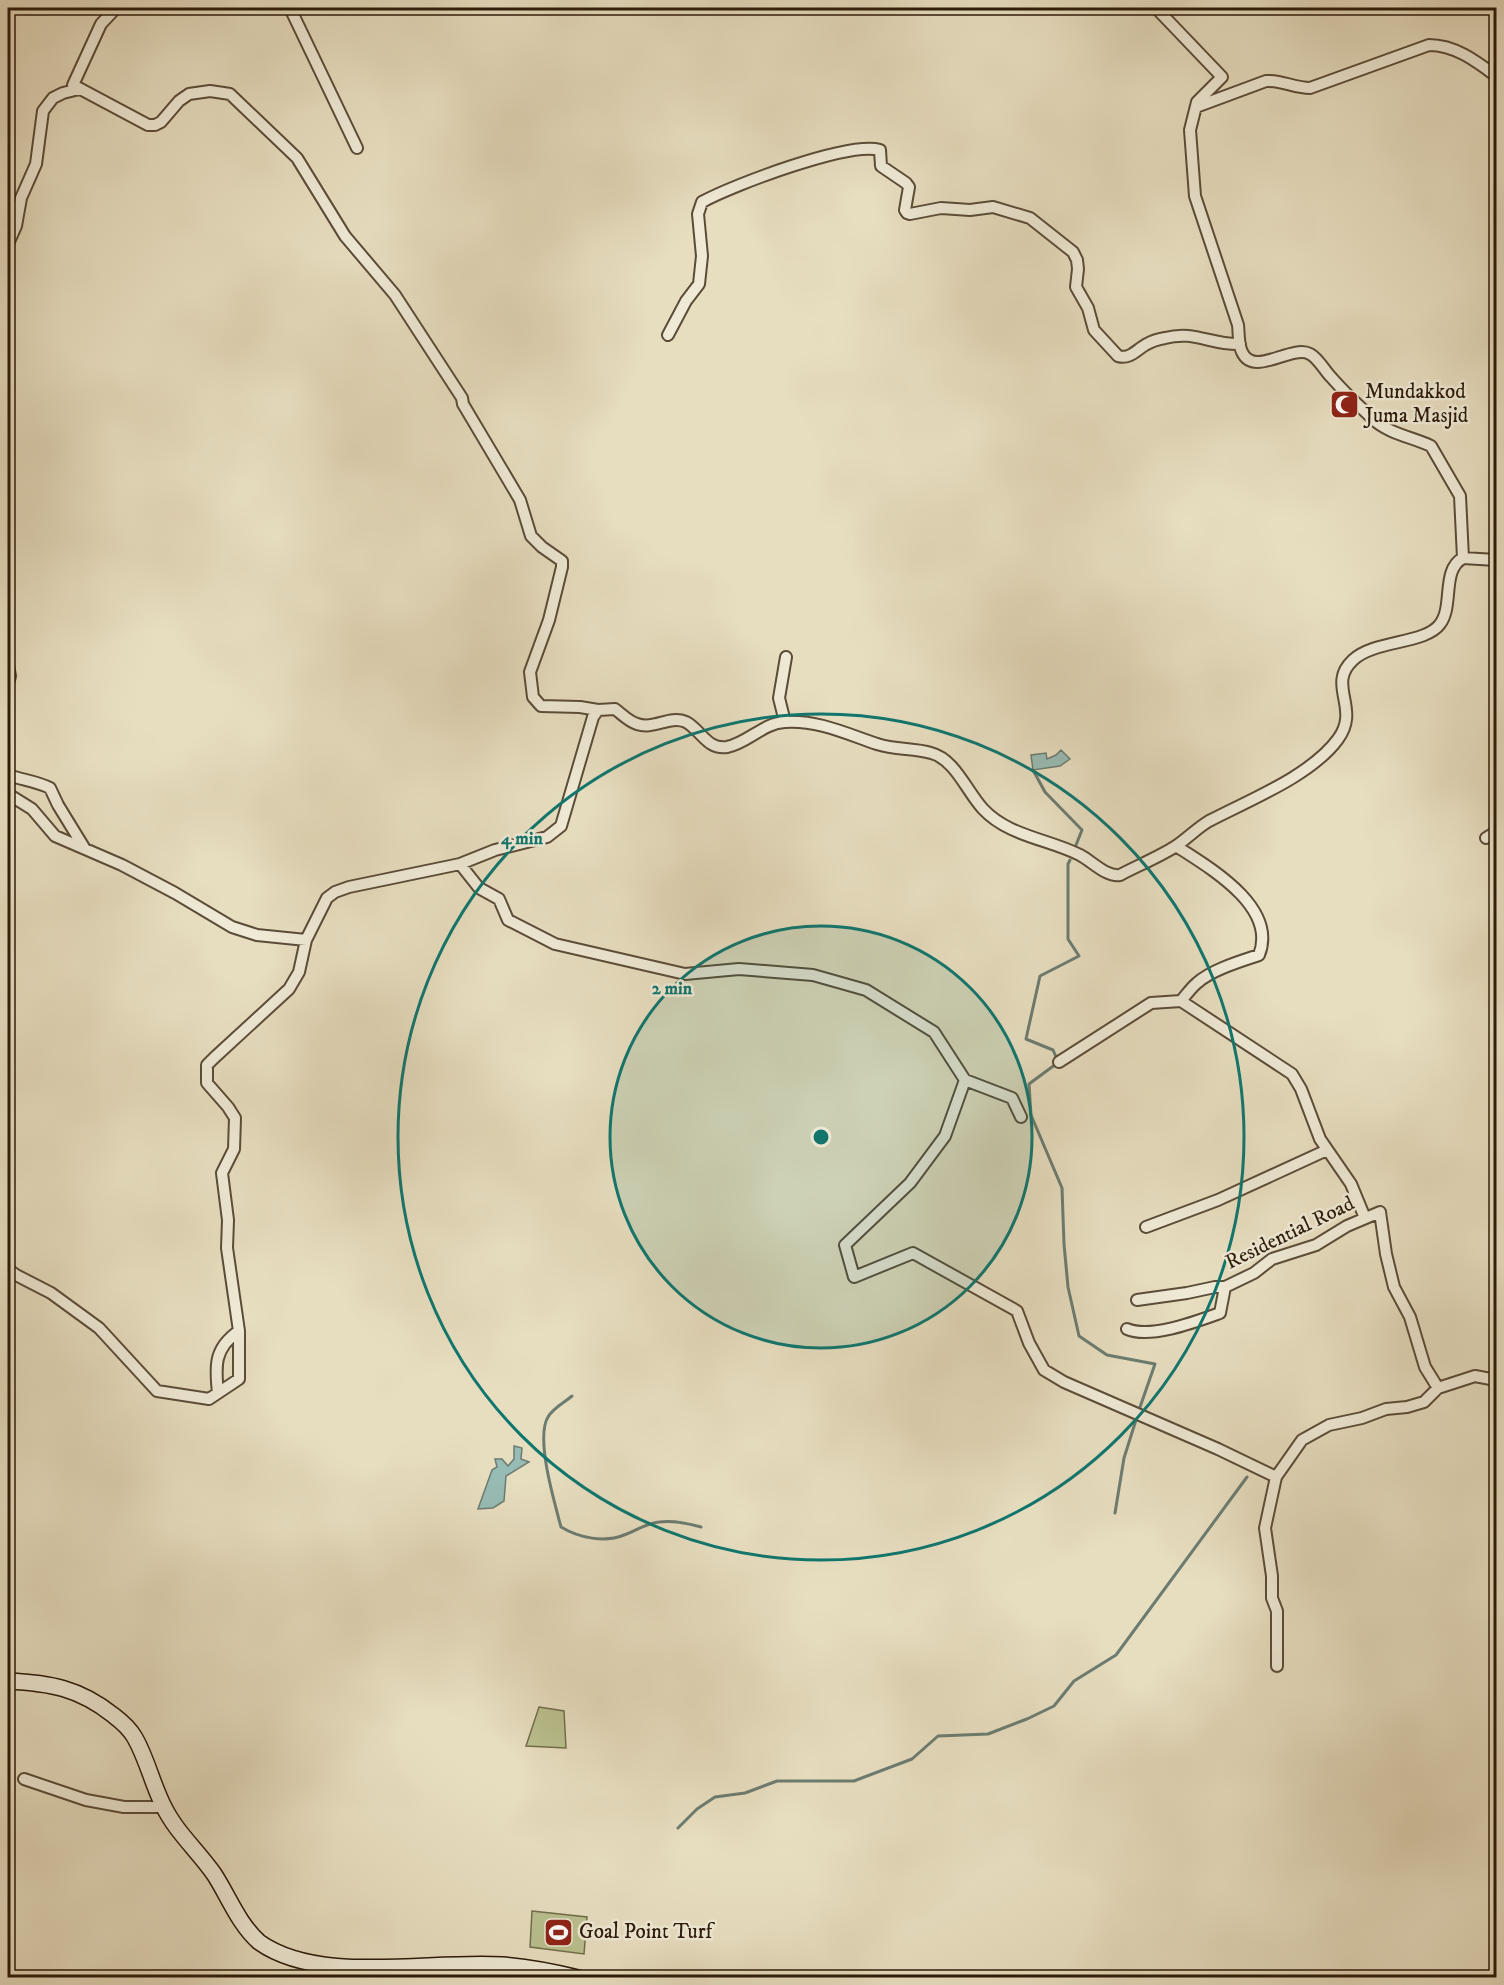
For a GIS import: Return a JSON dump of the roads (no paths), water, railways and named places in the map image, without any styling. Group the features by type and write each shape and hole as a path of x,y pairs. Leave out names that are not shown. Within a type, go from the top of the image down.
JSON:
{"main road":[{"path":"8,1681 69,1690 83,1695 104,1708 134,1736 144,1755 164,1807 214,1874 246,1930 261,1944 282,1957 332,1971 388,1972 447,1966 502,1965 578,1977"}],"street":[{"path":"116,8 100,24 73,85 148,125 161,122 179,101 189,94 210,91 230,94 297,158 345,236 394,295 462,398 463,404 520,500 531,536 542,548 562,561 549,620 530,672 533,698 541,706 615,709 627,720 640,725 678,720 688,723 708,742 718,747 734,745 770,726 785,722 826,725 878,744 936,754 948,763 983,809 998,822 1009,829 1047,841 1081,856 1113,876 1120,875 1176,846 1206,823 1306,770 1337,740 1347,725 1347,708 1341,682 1343,672 1362,652 1427,633 1440,626 1446,614 1455,565 1463,558 1497,560"},
{"path":"290,8 357,148"},
{"path":"1156,8 1222,77 1197,102 1190,130 1195,196 1238,325 1244,355 1251,360 1261,362 1274,361 1299,351 1310,354 1331,378 1376,421 1397,434 1431,446 1460,496 1463,558"},
{"path":"1196,107 1266,81 1310,88 1429,45 1443,45 1472,58 1497,76"},
{"path":"8,243 16,226 21,198 36,164 43,111 53,98 79,89"},
{"path":"668,335 686,301 699,285 702,256 698,214 702,201 728,189 834,153 867,149 880,150 882,153 881,166 909,187 905,210 907,213 941,208 970,210 993,207 1030,218 1044,228 1073,252 1078,269 1076,287 1088,308 1094,330 1118,356 1127,357 1147,344 1191,334 1220,344 1240,344"},
{"path":"785,722 779,698 786,657"},
{"path":"8,665 10,676 8,684"},
{"path":"8,1269 51,1293 99,1328 157,1391 209,1399 239,1379 239,1331 227,1248 228,1220 222,1173 234,1149 236,1118 207,1083 207,1065 289,989 299,972 306,940 327,898 335,892 460,864 495,849 548,837 561,826 586,736 598,710"},
{"path":"8,775 21,780 35,781 50,788 85,849"},
{"path":"8,794 32,809 55,836 122,865 232,927 257,934 306,940"},
{"path":"1486,838 1497,832"},
{"path":"1176,846 1219,874 1247,900 1262,928 1264,943 1259,955 1238,961 1204,978 1181,1001"},
{"path":"460,864 479,888 499,899 508,920 555,944 685,974 739,969 813,975 866,990 934,1032 965,1080 1012,1098 1021,1117"},
{"path":"1059,1062 1151,1003 1181,1001 1292,1074 1301,1089 1320,1139 1351,1184 1365,1218"},
{"path":"965,1080 945,1136 910,1183 845,1245 854,1277 913,1253 1017,1311 1029,1343 1044,1370 1064,1382 1218,1449 1276,1477"},
{"path":"1146,1227 1218,1200 1327,1150"},
{"name":"Residential Road","path":"1127,1329 1137,1333 1186,1325 1220,1313 1225,1287 1254,1273 1272,1259 1316,1245 1380,1212 1386,1254 1394,1287 1410,1317 1425,1367 1438,1388"},
{"path":"1137,1300 1225,1287"},
{"path":"218,1393 217,1357 226,1340 239,1331"},
{"path":"1277,1666 1277,1611 1272,1598 1272,1576 1264,1528 1276,1477 1302,1440 1329,1425 1362,1419 1386,1409 1407,1407 1424,1402 1438,1388 1474,1376 1497,1380"},
{"path":"24,1779 86,1800 124,1807 164,1807"}],"water":[{"path":"1061,750 1070,759 1060,766 1033,770 1031,755 1046,753 1047,759"},
{"path":"514,1446 522,1448 521,1459 529,1462 506,1476 504,1501 493,1508 478,1509 492,1470 497,1467 495,1459 502,1459 508,1466 514,1459"}],"waterway":[{"path":"1033,770 1045,792 1082,830 1076,845"},
{"path":"1057,1059 1053,1050 1026,1039 1040,976 1079,956 1068,939 1068,864 1070,860"},
{"path":"1056,1064 1029,1084 1031,1115 1062,1188 1068,1287 1079,1336 1107,1355 1155,1364 1139,1410"},
{"path":"572,1396 550,1414 545,1427 547,1471 561,1527 576,1534 600,1539 617,1537 659,1522 680,1522 701,1527"},
{"path":"1115,1513 1124,1458 1136,1420"},
{"path":"678,1828 697,1809 715,1797 745,1793 777,1781 854,1781 912,1759 938,1736 988,1734 1054,1706 1074,1681 1116,1655 1247,1477"}],"place":[{"name":"Mundakkod Juma Masjid","path":"1344,404"},
{"name":"Goal Point Turf","path":"558,1932"}]}
